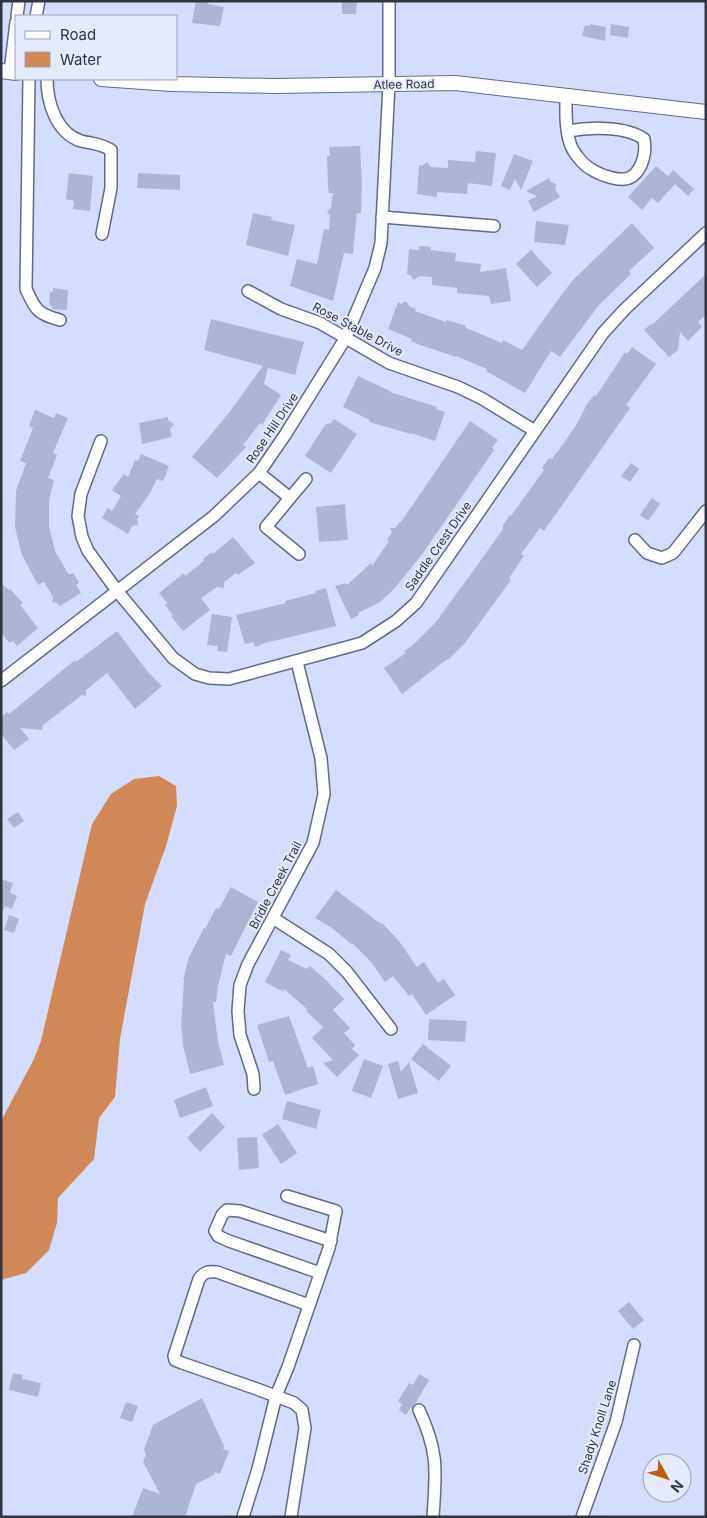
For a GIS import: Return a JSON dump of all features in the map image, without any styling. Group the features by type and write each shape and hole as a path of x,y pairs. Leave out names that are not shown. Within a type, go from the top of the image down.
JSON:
{"main road":[{"name":"Atlee Road","path":"115,80 172,84 247,85 455,83 706,112"}],"street":[{"path":"17,15 19,1"},
{"path":"36,15 39,1"},
{"name":"Rose Hill Drive","path":"2,678 118,592 214,516 259,473 285,436 345,339 375,268 381,243 388,84 389,1"},
{"path":"9,72 15,29"},
{"path":"29,80 26,289 35,309 50,318 60,320"},
{"path":"47,80 47,93 55,116 66,132 80,140 100,144 111,150 111,188 102,234"},
{"path":"566,96 568,131 570,144 577,156 589,169 610,177 623,179 632,177 645,156 646,147 644,139 636,134 598,128 582,128 568,131"},
{"path":"382,217 494,226"},
{"name":"Saddle Crest Drive","path":"101,441 81,494 78,516 82,537 88,551 118,592 173,658 195,674 209,678 229,679 362,643 396,621 416,603 603,333 625,309 706,233"},
{"name":"Rose Stable Drive","path":"248,292 281,309 320,323 389,363 458,387 481,398 535,431"},
{"path":"259,473 290,498"},
{"path":"299,554 266,526 306,479"},
{"path":"635,540 647,553 662,558 673,553 706,511"},
{"name":"Bridle Creek Trail","path":"254,1089 253,1074 240,1035 238,1002 240,985 248,964 313,843 324,794 321,758 297,662"},
{"path":"272,918 329,954 347,972 391,1029"},
{"path":"242,1517 258,1469 276,1396 331,1241 336,1211 287,1196"},
{"path":"320,1273 229,1241 218,1236 216,1231 222,1215 227,1210 240,1211 331,1241"},
{"path":"291,1517 305,1428 302,1410 298,1406 276,1396 175,1360 174,1356 199,1279 209,1271 217,1272 309,1305"},
{"name":"Shady Knoll Lane","path":"582,1517 616,1422 634,1345"},
{"path":"419,1410 427,1427 436,1460 434,1517"}],"water":[{"path":"159,776 176,786 177,806 166,846 145,904 120,1039 115,1097 99,1118 94,1159 58,1198 57,1223 49,1250 26,1273 1,1280 1,1121 33,1061 41,1041 92,824 111,794 134,779"}],"building":[{"path":"196,1 209,1 208,4 224,7 220,26 192,23"},
{"path":"342,1 357,1 356,14 342,14"},
{"path":"590,24 606,27 605,41 582,36 585,25 590,26"},
{"path":"611,24 629,27 628,38 610,35"},
{"path":"360,146 361,213 357,213 353,254 344,253 333,301 290,286 297,259 317,264 324,229 329,230 330,216 327,211 331,208 333,193 329,193 328,186 327,156 330,156 329,147"},
{"path":"476,151 496,153 492,186 468,183 467,194 437,192 437,197 417,194 419,165 422,166 427,162 431,167 448,168 448,160 475,162"},
{"path":"514,154 533,161 521,190 515,179 510,190 501,186"},
{"path":"656,166 668,176 673,170 694,189 688,196 675,184 658,203 652,198 642,210 628,197"},
{"path":"69,173 93,176 90,211 73,209 74,201 66,199"},
{"path":"138,173 180,175 180,190 137,188"},
{"path":"549,178 551,182 556,184 555,189 560,197 534,212 528,201 537,196 526,191"},
{"path":"253,213 272,217 271,220 295,225 288,256 246,245"},
{"path":"536,221 569,225 565,245 534,242"},
{"path":"632,223 654,248 629,271 631,274 599,305 560,357 551,351 525,393 486,371 487,369 456,356 420,345 411,341 412,339 388,329 398,302 401,304 406,301 409,306 416,309 415,311 446,322 447,320 466,326 466,328 502,343 503,340 522,350 574,279"},
{"path":"419,246 431,247 430,250 456,253 455,261 481,264 480,272 506,268 511,301 491,304 489,296 457,293 457,288 432,285 432,277 419,276 414,280 407,274 409,249 419,250"},
{"path":"531,250 552,273 537,287 516,264"},
{"path":"706,274 706,315 698,322 702,327 688,341 680,332 678,350 669,357 644,330 652,325"},
{"path":"53,288 68,290 67,310 52,309 52,306 49,305 50,292 53,292"},
{"path":"211,319 304,342 295,375 268,368 264,384 281,395 262,425 260,423 243,445 246,447 217,478 192,457 228,414 263,366 204,350"},
{"path":"632,347 656,364 626,405 630,408 544,531 540,528 521,554 524,556 509,578 511,580 465,643 448,660 402,694 384,668 406,653 404,651 413,645 435,623 503,529 503,525 510,515 544,470 542,468 549,458 552,459 566,440 587,404 594,395 596,396 625,352 627,354"},
{"path":"358,376 390,392 437,407 436,409 445,412 435,441 369,422 370,420 343,407"},
{"path":"35,410 54,418 56,413 68,418 53,453 57,455 48,478 54,480 49,501 49,526 55,551 69,575 73,573 79,582 76,585 81,593 60,606 52,602 53,597 44,582 38,585 22,555 15,527 16,491 26,463 20,461 33,428 29,426"},
{"path":"168,417 168,420 174,424 170,429 172,437 142,444 139,423"},
{"path":"334,419 357,434 331,473 305,456 325,425 330,424"},
{"path":"470,421 498,440 492,448 494,450 423,553 394,589 380,602 358,613 359,615 351,619 335,586 346,583 347,585 371,563 372,566 389,541 387,540 392,533 390,528 395,528 401,522"},
{"path":"141,454 169,466 163,481 157,479 150,493 135,514 139,516 137,519 138,525 132,526 128,534 102,518 108,508 112,511 121,496 112,490 124,474 128,477 135,460 138,461"},
{"path":"631,463 639,469 630,482 621,476"},
{"path":"652,498 660,504 648,521 640,515"},
{"path":"345,504 348,540 319,542 316,507"},
{"path":"233,537 255,563 224,582 224,588 217,587 201,598 210,610 183,631 171,616 173,615 165,605 167,603 159,593 184,573 185,576 204,561 203,559 212,552 213,554"},
{"path":"1,583 10,589 23,603 20,605 38,628 17,646 13,641 10,643 1,633"},
{"path":"326,588 336,626 255,647 254,642 245,644 236,615 286,603 285,601 316,593 315,591"},
{"path":"212,614 232,617 227,652 217,651 218,646 207,645"},
{"path":"117,631 148,672 162,686 135,709 107,673 86,690 86,696 82,695 43,725 42,730 20,728 29,739 14,750 1,734 1,717 7,712 9,714 75,660 76,662"},
{"path":"18,812 24,821 14,828 7,819"},
{"path":"1,879 13,883 10,893 17,896 12,909 5,906 2,913"},
{"path":"231,887 258,902 231,956 226,954 216,1002 213,1002 218,1042 224,1065 190,1074 183,1045 181,1025 183,980 189,957 216,908 219,909"},
{"path":"336,890 382,923 399,941 417,967 424,962 438,983 444,979 455,995 426,1015 412,994 409,996 393,976 385,982 372,963 352,943 315,918"},
{"path":"9,915 19,919 14,933 4,930"},
{"path":"281,950 291,955 288,960 307,969 310,966 344,999 333,1010 350,1028 344,1033 355,1045 352,1049 359,1055 337,1077 323,1063 333,1060 312,1038 323,1027 306,1011 308,1010 283,988 284,992 265,982"},
{"path":"289,1016 308,1068 313,1066 318,1084 285,1095 273,1061 269,1062 257,1025"},
{"path":"429,1019 467,1021 465,1042 428,1040"},
{"path":"423,1044 451,1066 439,1081 411,1059"},
{"path":"364,1059 383,1066 371,1098 352,1091"},
{"path":"398,1061 401,1072 409,1062 418,1093 398,1099 388,1064"},
{"path":"206,1087 213,1106 180,1118 174,1100"},
{"path":"287,1101 321,1110 316,1129 282,1119"},
{"path":"212,1113 225,1127 200,1152 187,1138"},
{"path":"278,1124 297,1153 281,1164 262,1135"},
{"path":"257,1137 259,1168 239,1170 237,1138"},
{"path":"629,1302 644,1320 633,1329 618,1311"},
{"path":"13,1373 23,1375 22,1379 41,1383 38,1397 9,1390"},
{"path":"419,1374 429,1380 412,1409 410,1408 406,1415 399,1410 402,1404 398,1401 409,1383 413,1385"},
{"path":"202,1398 224,1446 223,1449 229,1451 220,1474 215,1472 214,1475 196,1484 185,1517 132,1517 143,1488 160,1494 143,1462 146,1455 144,1450 153,1425"},
{"path":"126,1402 138,1406 132,1422 120,1418"}]}
